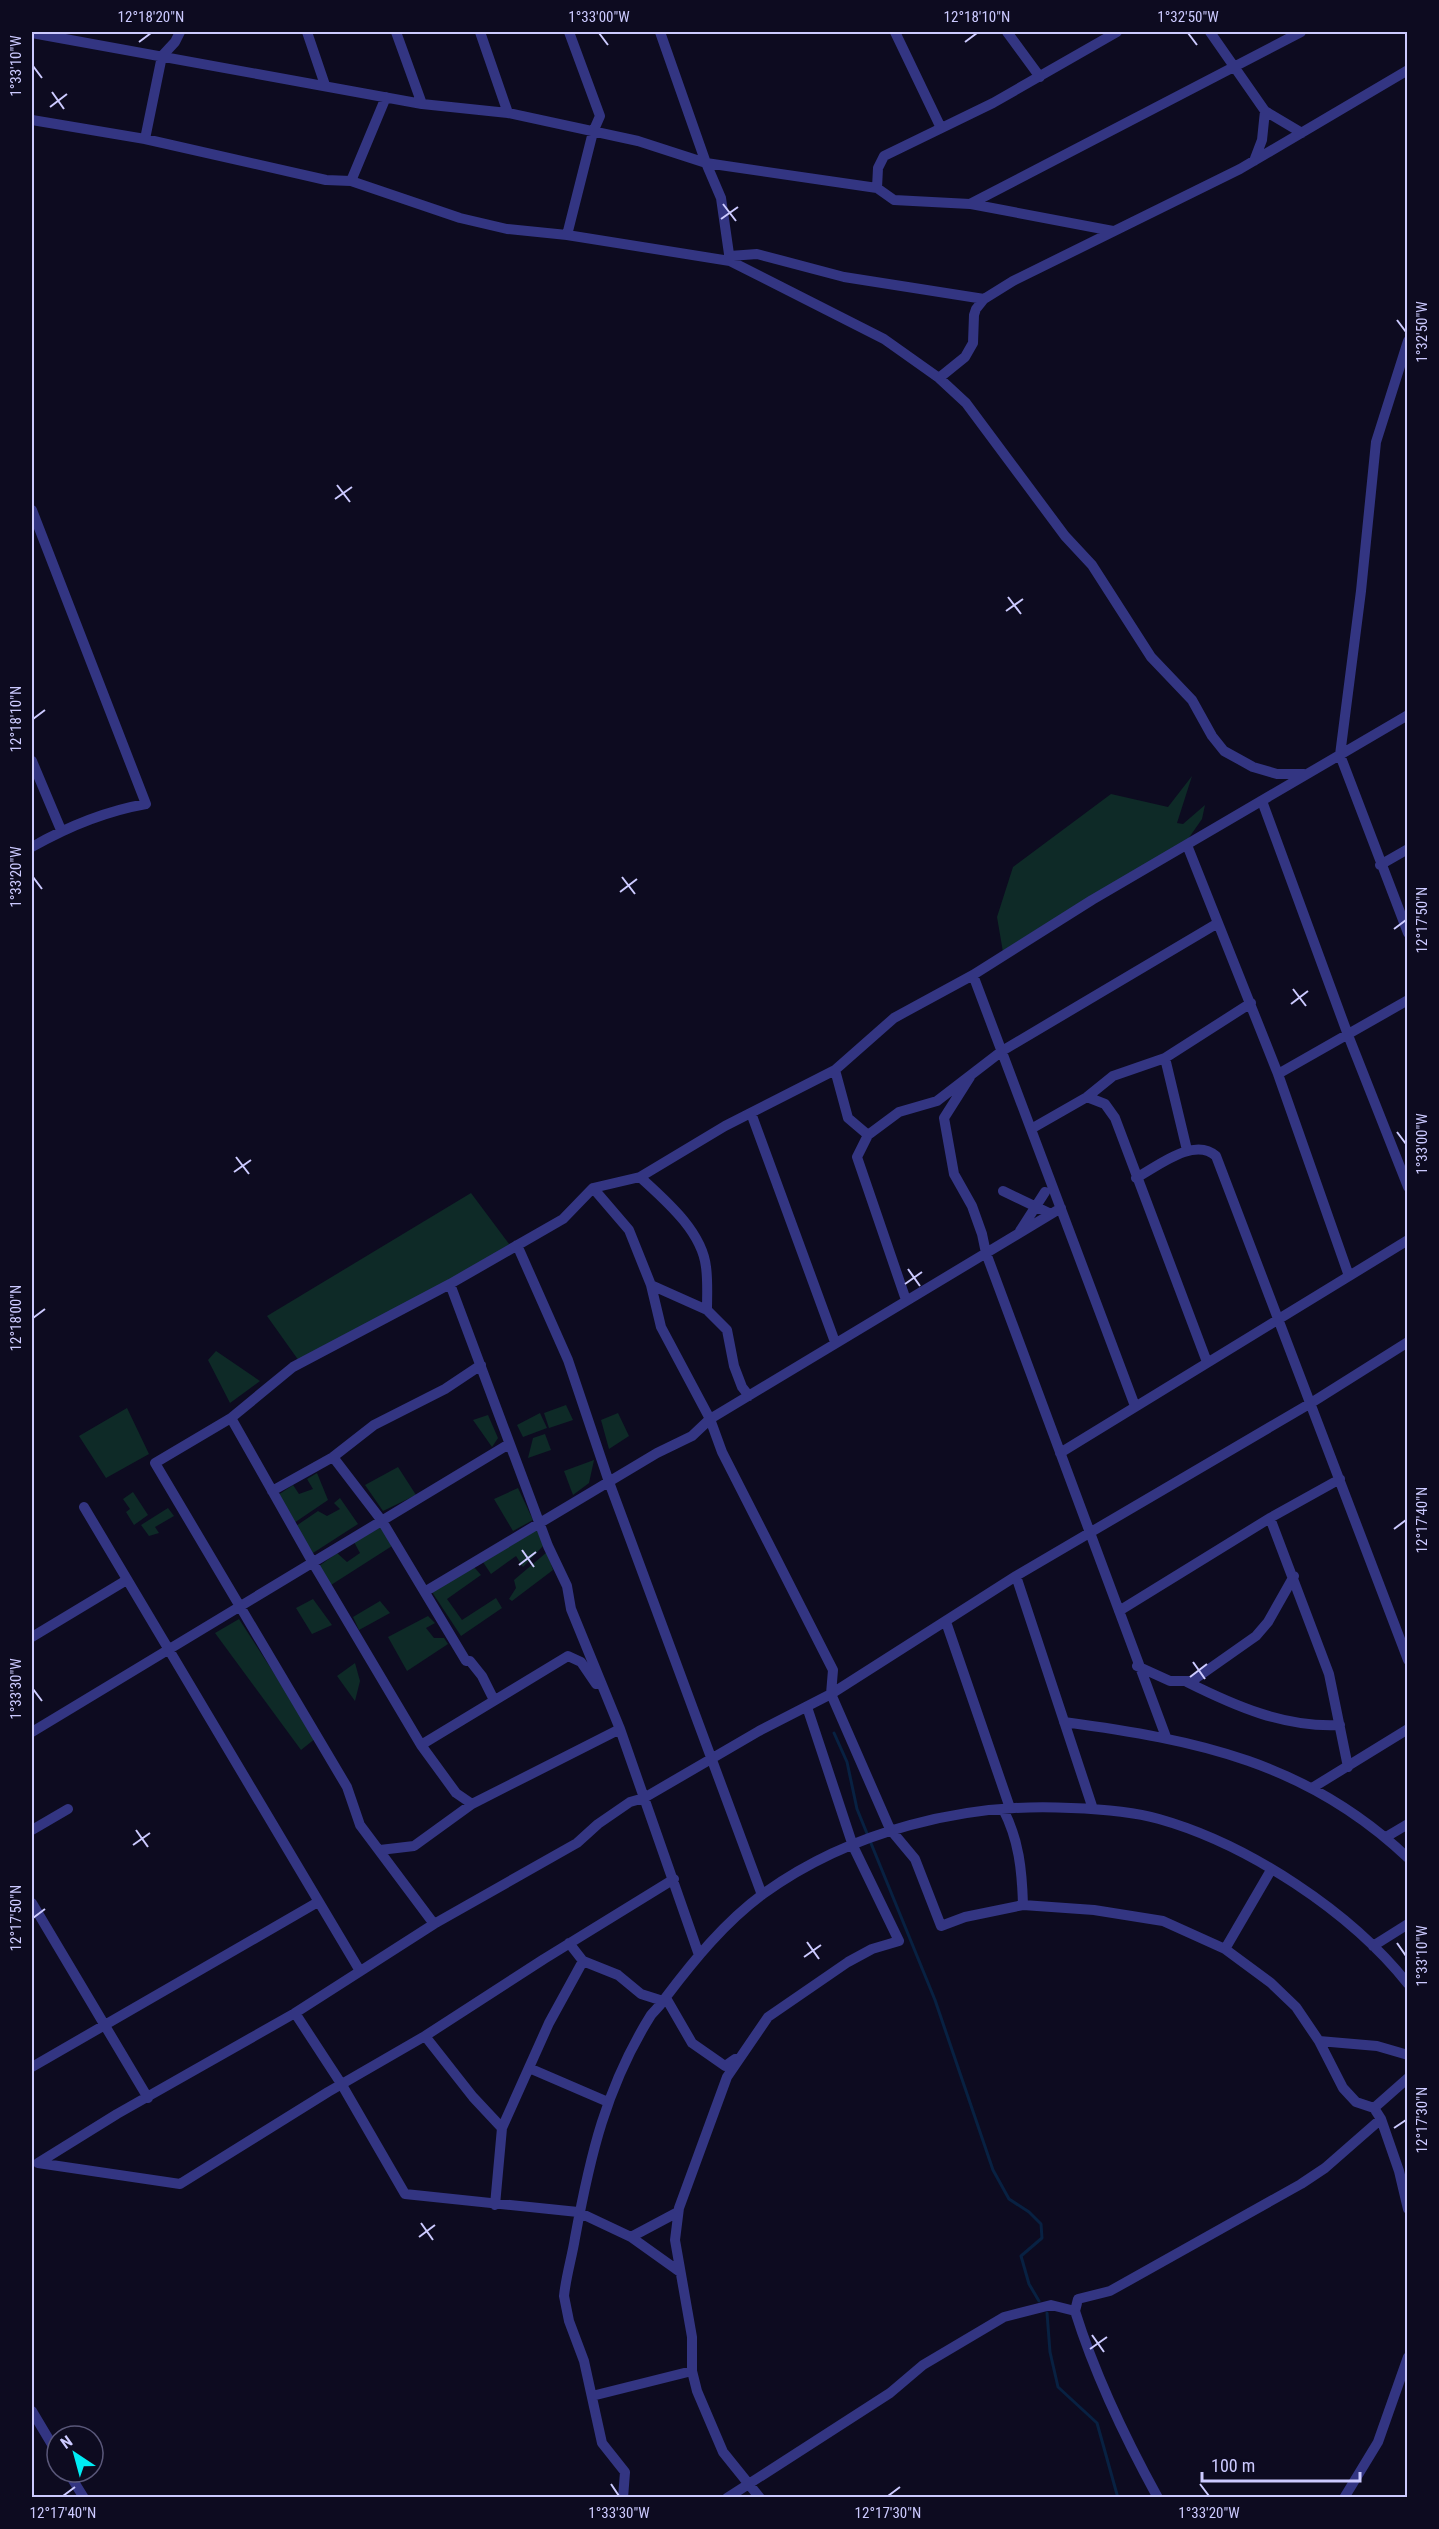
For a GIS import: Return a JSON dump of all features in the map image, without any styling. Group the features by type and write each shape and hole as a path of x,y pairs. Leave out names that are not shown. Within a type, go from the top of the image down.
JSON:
{"street":[{"path":"41,33 62,32"},
{"path":"145,139 162,56 176,42 180,32"},
{"path":"307,32 325,85"},
{"path":"396,32 422,104"},
{"path":"480,32 508,113"},
{"path":"567,234 592,132 600,116 569,32"},
{"path":"660,32 706,163 721,198 730,258"},
{"path":"895,32 942,128"},
{"path":"1007,32 1040,77"},
{"path":"1210,32 1265,111 1302,133"},
{"path":"970,204 1300,32"},
{"path":"41,33 422,104 508,113 638,141 706,163 877,188 894,200 970,204 1113,231"},
{"path":"877,188 878,168 884,156 1040,77 1110,33"},
{"path":"939,378 965,357 973,343 974,315 984,299 1254,160 1407,70"},
{"path":"351,181 386,97"},
{"path":"1254,160 1262,140 1265,111"},
{"path":"32,120 145,139 326,180 351,181 460,218 507,230 567,234 730,258 757,254 844,277 984,299"},
{"path":"730,258 884,339 939,378 966,403 1065,536 1092,565 1151,657 1191,699 1212,736 1224,751 1252,767 1278,774 1308,774"},
{"path":"1407,341 1376,442 1361,591 1340,755 1380,865 1404,911 1407,933"},
{"path":"32,510 146,804 120,808 61,830 32,847"},
{"path":"434,1924 360,1825 347,1787 242,1606 155,1463 231,1418 293,1367 450,1284 563,1219 593,1188 640,1177 725,1126 835,1070 894,1018 973,975 1407,714"},
{"path":"32,761 61,830"},
{"path":"1262,801 1407,1187"},
{"path":"1187,845 1278,1074 1349,1276"},
{"path":"1380,865 1407,849"},
{"path":"906,1300 857,1157 868,1135 899,1112 937,1101 1002,1051 1218,923"},
{"path":"973,975 1031,1129 1056,1211 1136,1406"},
{"path":"1278,1074 1407,1000"},
{"path":"1031,1129 1088,1096 1101,1083 1113,1076 1165,1058 1251,1004"},
{"path":"1165,1058 1187,1150"},
{"path":"835,1070 848,1119 868,1135"},
{"path":"970,1077 944,1118 954,1174 972,1206 982,1233 986,1253 1119,1611 1137,1666 1166,1737"},
{"path":"1088,1096 1105,1104 1115,1118 1207,1362"},
{"path":"751,1113 835,1342"},
{"path":"1136,1178 1187,1150 1202,1149 1216,1156 1403,1636 1407,1660"},
{"path":"640,1177 673,1208 697,1241 706,1265 707,1310"},
{"path":"593,1188 629,1230 651,1286 661,1327 710,1419 722,1452 833,1670 831,1694 890,1829 915,1859 941,1926 966,1917 1023,1905 1094,1910 1163,1921 1225,1948 1271,1983 1294,2005 1319,2041 1343,2088 1356,2102 1374,2108 1381,2120 1399,2171 1407,2209"},
{"path":"1003,1191 1035,1207 1056,1211"},
{"path":"1018,1234 1045,1192"},
{"path":"426,1591 657,1453 692,1436 710,1419 1056,1211"},
{"path":"1060,1453 1407,1240"},
{"path":"517,1245 568,1360 609,1482 762,1895"},
{"path":"450,1284 509,1444 567,1586 571,1609 620,1729 699,1955"},
{"path":"651,1286 707,1310 728,1330 734,1366 748,1396"},
{"path":"35,2163 295,2013 434,1924 577,1843 598,1824 630,1802 644,1798 831,1694 1016,1576 1311,1403 1407,1342"},
{"path":"272,1491 333,1457 375,1425 445,1389 481,1365"},
{"path":"231,1418 313,1563 421,1745 456,1792 472,1804"},
{"path":"32,1732 509,1444"},
{"path":"333,1457 382,1521 466,1661 470,1661 482,1676 494,1700"},
{"path":"1119,1611 1270,1518 1340,1479"},
{"path":"84,1507 125,1581 360,1971"},
{"path":"1270,1518 1294,1576 1329,1674 1348,1767"},
{"path":"1016,1576 1093,1809"},
{"path":"1187,1682 1200,1676 1221,1658 1256,1636 1268,1622 1294,1576"},
{"path":"32,1637 125,1581"},
{"path":"946,1622 1013,1829 1018,1848 1023,1905"},
{"path":"421,1745 568,1656 581,1662 607,1698"},
{"path":"1137,1666 1170,1680 1187,1682 1270,1717 1313,1726 1340,1725"},
{"path":"760,2498 747,2485 723,2452 697,2391 692,2371 692,2337 675,2240 678,2212 710,2117 727,2077 739,2056 768,2017 848,1962 899,1941 853,1846 807,1707"},
{"path":"1064,1722 1202,1744 1260,1764 1312,1788 1386,1837 1407,1858"},
{"path":"380,1850 414,1846 472,1804 620,1729"},
{"path":"1312,1788 1407,1729"},
{"path":"623,2498 625,2472 602,2443 584,2361 569,2321 564,2296 578,2212 608,2102 628,2056 653,2012 665,2000 699,1955 762,1895 853,1846 890,1829 978,1811 1042,1806 1093,1809 1159,1819 1210,1838 1271,1870 1311,1893 1373,1946 1407,1984"},
{"path":"32,1830 68,1809"},
{"path":"1386,1837 1407,1824"},
{"path":"1225,1948 1271,1870"},
{"path":"35,2163 180,2184 425,2036 569,1943 674,1879"},
{"path":"33,2064 106,2026 318,1902"},
{"path":"32,1903 148,2098"},
{"path":"1373,1946 1407,1924"},
{"path":"569,1943 583,1962 618,1976 641,1994 665,2000 692,2043 725,2066 739,2056"},
{"path":"495,2205 502,2128 529,2068 583,1962"},
{"path":"295,2013 342,2085 405,2194 578,2212 631,2237 680,2272"},
{"path":"425,2036 473,2097 502,2128"},
{"path":"1319,2041 1377,2046 1407,2055"},
{"path":"529,2068 608,2102"},
{"path":"1374,2108 1407,2078"},
{"path":"1158,2498 1131,2446 1085,2342 1075,2310 1078,2299 1110,2291 1301,2184 1325,2168 1381,2120"},
{"path":"631,2237 678,2212"},
{"path":"727,2498 890,2393 923,2365 1004,2317 1051,2305 1075,2310"},
{"path":"1344,2498 1378,2442 1407,2357"},
{"path":"592,2396 692,2371"},
{"path":"32,2410 45,2432"},
{"path":"75,2484 84,2498"}],"green space":[{"path":"1192,776 1177,823 1183,824 1205,805 1202,819 1188,839 1003,952 997,917 1013,867 1111,794 1168,807"},
{"path":"471,1193 512,1248 299,1361 267,1316"},
{"path":"216,1351 260,1381 230,1403 208,1360"},
{"path":"566,1405 573,1420 549,1428 544,1413"},
{"path":"127,1408 149,1454 106,1478 79,1436"},
{"path":"540,1413 547,1428 523,1437 517,1425"},
{"path":"618,1413 629,1436 609,1449 601,1420"},
{"path":"488,1415 498,1438 492,1447 473,1420"},
{"path":"545,1434 551,1450 528,1458 533,1438"},
{"path":"594,1460 589,1483 573,1495 564,1471"},
{"path":"398,1467 416,1495 383,1511 365,1485"},
{"path":"317,1473 328,1500 294,1523 278,1495 293,1485 299,1494 313,1489 307,1479"},
{"path":"518,1488 533,1520 513,1531 494,1499"},
{"path":"133,1492 148,1515 134,1525 126,1512 130,1509 123,1499"},
{"path":"340,1498 358,1524 313,1553 296,1526 318,1511 327,1516 340,1509 334,1503"},
{"path":"168,1508 174,1516 155,1527 159,1533 149,1536 141,1525"},
{"path":"381,1527 392,1546 331,1585 319,1566 337,1553 347,1562 360,1553 354,1542"},
{"path":"538,1529 544,1545 523,1567 516,1556 491,1574 483,1562"},
{"path":"547,1552 553,1570 512,1601 509,1599 516,1588 514,1580"},
{"path":"474,1567 481,1575 447,1599 462,1620 496,1598 502,1608 461,1636 432,1592"},
{"path":"313,1599 332,1625 312,1634 296,1608"},
{"path":"380,1601 390,1613 359,1630 353,1617"},
{"path":"428,1616 435,1623 426,1628 434,1638 444,1638 448,1644 407,1671 388,1637"},
{"path":"239,1619 316,1738 301,1750 215,1633"},
{"path":"355,1663 360,1681 355,1701 337,1676"}],"waterway":[{"path":"834,1733 847,1762 857,1809 935,2000 993,2170 1009,2199 1029,2212 1041,2224 1042,2238 1021,2256 1029,2284 1039,2301"},
{"path":"1047,2313 1050,2352 1058,2387 1097,2423 1118,2498"}]}
